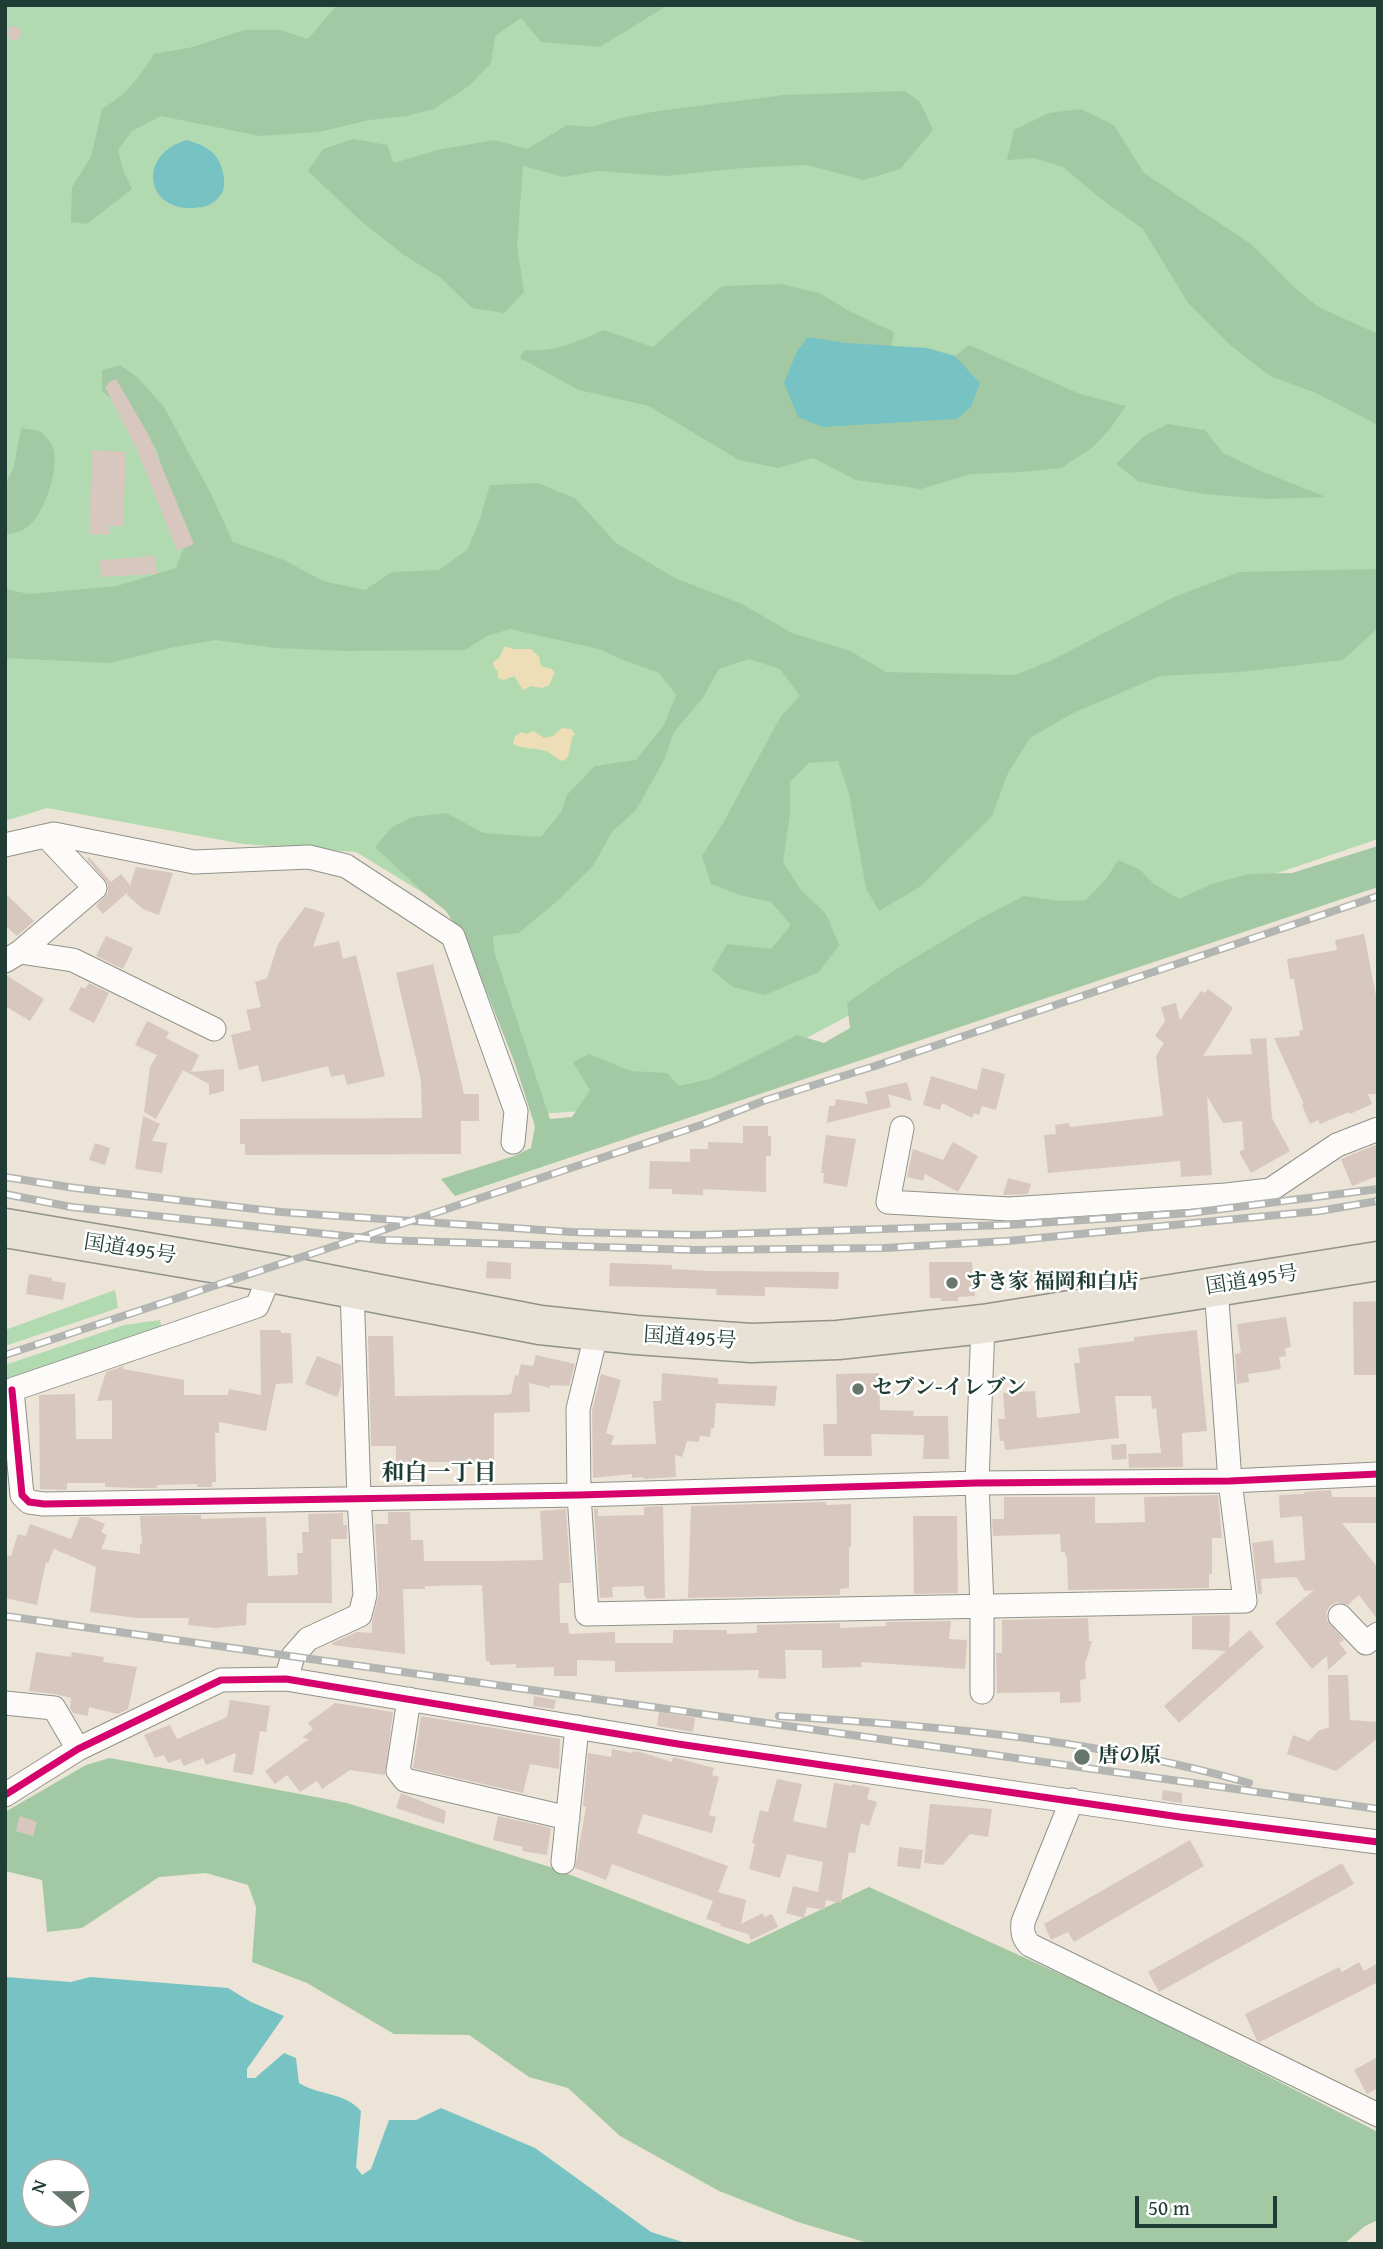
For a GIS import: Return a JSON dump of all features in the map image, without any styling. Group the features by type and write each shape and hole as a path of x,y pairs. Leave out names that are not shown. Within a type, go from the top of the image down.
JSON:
{"highway":[{"name":"国道495号","path":"5,1228 271,1273 540,1325 751,1343 838,1340 983,1324 1378,1261"}],"street":[{"path":"5,845 54,834 194,862 309,857 346,866 453,936 516,1111 513,1142"},
{"path":"13,957 95,888 46,836"},
{"path":"13,957 73,960 214,1029"},
{"path":"902,1128 888,1202 1009,1209 1270,1190 1336,1145 1378,1129"},
{"path":"271,1273 257,1306 9,1391 22,1495 29,1502 58,1503 579,1495 977,1483 1230,1480 1378,1474"},
{"path":"597,1331 578,1409 579,1495 587,1614 1245,1601 1230,1480 1216,1287"},
{"path":"286,1679 293,1656 308,1639 360,1615 365,1595 352,1288"},
{"path":"982,1692 977,1483 983,1324"},
{"path":"1340,1616 1366,1643 1378,1634"},
{"path":"5,1795 78,1749 221,1680 286,1679 678,1744 1180,1817 1378,1842"},
{"path":"409,1699 398,1771 405,1780 568,1818"},
{"path":"5,1703 54,1708 78,1749"},
{"path":"563,1862 577,1727"},
{"path":"1072,1800 1024,1922 1024,1939 1030,1945 1378,2115"}],"green space":[{"path":"5,5 1378,5 1378,839 1159,913 1016,927 680,1105 536,1114 480,937 425,894 356,852 243,844 47,808 5,821"},
{"path":"337,5 668,5 600,47 541,42 521,18 495,36 491,63 469,86 434,109 407,116 369,120 319,132 260,136 161,116 132,131 118,150 132,189 87,224 71,222 72,187 91,157 102,109 132,85 154,54 193,47 244,30 280,30 308,39"},
{"path":"905,91 920,102 933,130 900,169 864,180 806,165 666,176 598,171 563,177 523,166 517,246 524,292 504,313 472,308 441,278 404,255 363,223 308,171 323,149 353,139 387,145 394,163 437,150 494,140 527,149 567,125 592,127 620,118 658,111 784,95"},
{"path":"1081,109 1114,125 1144,173 1251,244 1318,307 1378,334 1378,425 1316,393 1270,376 1229,344 1188,303 1143,229 1063,167 1034,158 1007,160 1014,130 1049,113"},
{"path":"781,284 819,293 894,332 890,355 980,384 955,356 969,345 1080,394 1126,406 1092,448 1061,468 971,474 921,489 856,480 813,458 778,468 739,460 649,406 579,390 520,358 524,350 546,350 565,346 603,330 653,347 722,286"},
{"path":"120,365 137,377 164,407 211,494 233,542 284,560 323,581 365,590 392,572 439,570 467,550 490,485 538,483 576,499 616,543 675,578 742,604 792,633 850,651 886,672 1016,675 1052,660 1172,598 1239,572 1378,569 1378,628 1343,660 1241,672 1160,676 1071,714 1030,738 1008,773 992,816 921,886 879,911 866,888 849,794 838,761 809,763 790,782 790,814 783,862 800,889 826,914 839,945 819,972 765,995 733,987 712,970 727,944 771,949 791,925 771,902 743,896 711,884 702,856 781,716 800,696 780,669 749,659 719,669 702,699 674,732 665,758 636,810 612,832 593,866 519,933 493,936 494,951 550,1119 572,1117 590,1090 573,1062 589,1054 631,1071 667,1073 679,1086 710,1079 797,1035 824,1043 850,1028 847,1003 893,971 981,918 1024,896 1061,901 1086,900 1107,878 1118,860 1139,869 1153,883 1179,899 1212,884 1248,874 1292,873 1378,846 1378,887 455,1196 441,1179 531,1148 535,1126 514,1061 468,945 446,911 375,847 391,828 412,817 446,813 484,833 541,837 561,812 567,795 595,766 636,760 664,725 676,695 659,673 599,649 510,629 487,636 465,650 347,651 275,648 216,640 109,663 5,658 5,589 29,594 117,586 176,568 184,547 157,450 130,412 102,391 102,370"},
{"path":"1168,424 1205,430 1223,453 1326,497 1267,499 1204,494 1139,482 1116,464 1144,436"},
{"path":"21,428 40,431 51,443 54,452 53,476 45,501 33,521 21,531 5,534 5,485 14,467"},
{"path":"115,1290 118,1308 5,1346 5,1330"},
{"path":"160,1320 163,1335 5,1382 5,1365 124,1325"},
{"path":"110,1758 347,1803 553,1868 748,1944 869,1887 1122,2002 1378,2132 1378,2220 1365,2226 1344,2244 871,2244 798,2222 719,2191 620,2136 568,2088 529,2077 469,2035 394,2034 307,1983 252,1962 256,1907 248,1885 206,1873 159,1877 82,1928 47,1932 42,1880 5,1871 5,1812 86,1765"}],"sand":[{"path":"505,646 531,649 540,658 543,667 555,672 549,685 542,688 531,686 523,690 514,676 504,680 498,678 493,662 499,658"},
{"path":"562,728 571,729 575,734 568,757 563,761 544,750 513,744 515,736 522,732 527,734 534,731 544,738 553,736"}],"water":[{"path":"187,140 213,153 223,171 224,184 221,194 213,203 204,207 178,207 165,201 153,180 154,168 160,157 171,147"},
{"path":"808,337 846,343 927,348 955,356 980,383 971,407 957,419 823,427 798,417 784,383 797,351"},
{"path":"5,1977 71,1982 90,1977 228,1988 251,2002 284,2016 247,2069 247,2078 255,2078 284,2053 296,2058 299,2083 355,2105 361,2111 356,2167 362,2175 371,2169 389,2120 416,2120 441,2108 535,2148 651,2232 689,2244 5,2244"}],"building":[{"path":"11,26 17,26 21,33 17,40 11,40 7,36 7,30"},
{"path":"116,379 149,436 194,544 177,551 138,452 105,387"},
{"path":"92,450 126,452 123,526 110,526 110,535 89,534"},
{"path":"155,556 157,574 101,577 100,560"},
{"path":"89,857 111,882 121,874 130,885 136,867 173,873 159,915 143,909 127,895 128,892 103,914 96,906 108,893 108,884 87,859"},
{"path":"5,893 34,921 17,936 5,925"},
{"path":"305,907 325,913 313,947 339,941 343,959 356,955 385,1076 347,1085 344,1074 331,1077 328,1066 262,1082 258,1065 239,1070 231,1035 251,1030 246,1010 261,1007 255,982 267,978 278,944"},
{"path":"1364,934 1378,1006 1378,1094 1368,1094 1372,1104 1350,1114 1349,1112 1320,1124 1318,1120 1310,1124 1302,1105 1304,1104 1274,1038 1300,1036 1299,1031 1303,1030 1294,979 1290,979 1287,959 1337,950 1335,940"},
{"path":"106,936 133,948 123,969 96,956"},
{"path":"433,964 464,1094 479,1094 479,1121 461,1121 461,1154 245,1155 245,1144 240,1144 240,1119 422,1118 421,1080 396,973"},
{"path":"6,975 44,999 30,1021 5,1006"},
{"path":"89,983 109,993 94,1023 69,1010 81,987 85,989"},
{"path":"1208,989 1233,1008 1203,1056 1252,1054 1250,1039 1266,1038 1272,1118 1290,1151 1251,1173 1239,1152 1244,1149 1242,1121 1223,1123 1207,1096 1212,1175 1181,1177 1180,1161 1048,1173 1044,1135 1056,1134 1055,1125 1069,1123 1070,1127 1163,1116 1156,1056 1164,1043 1155,1036 1165,1021 1161,1007 1176,1003 1180,1020 1201,991 1205,993"},
{"path":"147,1021 169,1032 166,1038 199,1055 191,1072 224,1069 224,1091 209,1095 209,1084 183,1070 156,1119 144,1112 150,1067 157,1055 135,1045"},
{"path":"982,1068 1005,1074 996,1110 982,1106 979,1115 974,1113 972,1118 942,1103 940,1110 923,1105 931,1076 977,1090"},
{"path":"907,1082 912,1101 888,1094 891,1107 827,1123 829,1106 835,1106 836,1099 868,1104 865,1092"},
{"path":"143,1116 160,1124 152,1141 167,1143 162,1173 135,1169"},
{"path":"743,1126 768,1126 771,1156 766,1156 766,1192 703,1189 703,1195 672,1194 672,1189 649,1189 650,1161 690,1162 690,1149 708,1149 708,1142 743,1143"},
{"path":"826,1135 856,1139 847,1187 823,1183 824,1173 821,1173"},
{"path":"953,1142 978,1156 958,1192 925,1174 923,1181 907,1177 913,1149 943,1160"},
{"path":"95,1143 110,1148 105,1165 89,1160"},
{"path":"1378,1144 1378,1176 1352,1186 1341,1159"},
{"path":"1008,1178 1031,1184 1028,1194 1003,1195"},
{"path":"487,1261 511,1263 511,1279 486,1278"},
{"name":"すき家 福岡和白店","path":"929,1262 972,1262 975,1296 958,1297 958,1301 930,1298"},
{"path":"610,1263 672,1265 672,1269 708,1271 839,1272 838,1289 765,1287 765,1296 716,1295 717,1289 609,1286"},
{"path":"29,1274 66,1283 63,1300 26,1294"},
{"path":"1378,1301 1378,1375 1354,1375 1353,1302"},
{"path":"1286,1317 1291,1347 1285,1348 1286,1356 1279,1357 1281,1369 1248,1374 1249,1382 1237,1384 1235,1354 1241,1353 1237,1324"},
{"path":"260,1330 291,1333 293,1383 276,1384 266,1431 219,1422 219,1433 215,1433 216,1482 212,1482 212,1487 197,1487 197,1484 138,1488 105,1487 105,1483 67,1483 67,1490 40,1489 39,1395 75,1394 76,1439 112,1439 112,1400 97,1401 106,1372 124,1366 123,1369 184,1380 184,1395 228,1395 229,1389 261,1395"},
{"path":"1197,1330 1207,1431 1182,1433 1183,1467 1129,1468 1128,1454 1161,1453 1156,1408 1152,1409 1151,1396 1115,1396 1119,1438 1005,1450 1004,1441 1000,1441 998,1419 1005,1419 1003,1393 1035,1391 1037,1418 1080,1413 1074,1363 1080,1363 1078,1348 1134,1341 1134,1337"},
{"path":"368,1336 393,1336 395,1396 511,1394 515,1375 518,1376 521,1364 533,1366 536,1355 575,1364 569,1386 550,1385 550,1388 529,1383 530,1412 494,1413 494,1462 396,1462 396,1446 371,1446"},
{"path":"317,1356 341,1365 341,1386 337,1397 305,1384"},
{"path":"662,1373 718,1378 718,1384 777,1386 775,1406 716,1403 714,1428 711,1428 710,1437 700,1436 699,1442 687,1441 682,1457 675,1455 676,1477 644,1479 632,1478 632,1474 593,1478 592,1411 601,1374 621,1380 606,1433 614,1436 611,1445 656,1444 653,1401 661,1401"},
{"path":"879,1373 880,1410 914,1411 913,1416 948,1416 949,1459 923,1459 924,1435 871,1434 872,1456 824,1456 823,1424 837,1424 836,1374"},
{"path":"1126,1444 1127,1459 1112,1460 1111,1445"},
{"path":"1331,1490 1332,1497 1378,1497 1378,1523 1342,1523 1378,1568 1378,1620 1359,1595 1348,1605 1337,1602 1330,1606 1326,1613 1327,1620 1344,1640 1339,1643 1347,1653 1328,1670 1327,1656 1312,1669 1275,1623 1314,1590 1305,1591 1296,1577 1261,1579 1262,1594 1258,1594 1252,1543 1273,1540 1275,1563 1305,1560 1302,1516 1280,1518 1279,1495"},
{"path":"1218,1495 1222,1538 1212,1538 1212,1574 1209,1574 1209,1588 1068,1590 1067,1557 1065,1552 1061,1552 1060,1534 993,1536 992,1519 1004,1519 1004,1497 1095,1497 1095,1523 1113,1523 1145,1522 1144,1497"},
{"path":"826,1502 826,1505 851,1504 849,1588 840,1589 840,1595 688,1598 691,1506"},
{"path":"663,1506 665,1598 646,1599 644,1586 612,1587 613,1597 600,1598 594,1509 598,1508 598,1516 644,1515 644,1507"},
{"path":"566,1509 571,1583 559,1583 560,1623 568,1623 569,1634 615,1632 615,1643 673,1643 673,1630 727,1630 727,1634 757,1633 757,1625 840,1623 840,1628 886,1626 886,1622 951,1621 949,1639 967,1640 965,1669 861,1662 862,1667 822,1668 822,1650 785,1650 786,1679 758,1678 759,1670 615,1672 615,1661 577,1660 577,1676 554,1676 554,1667 516,1668 516,1664 490,1665 489,1661 486,1661 482,1585 403,1589 405,1654 332,1645 357,1632 372,1633 379,1594 375,1524 388,1524 388,1512 410,1512 411,1540 423,1540 424,1561 495,1561 543,1560 540,1511"},
{"path":"343,1513 343,1525 347,1525 347,1539 331,1539 332,1603 247,1603 246,1625 215,1628 188,1625 189,1618 137,1618 90,1612 96,1567 54,1549 48,1563 46,1562 37,1605 5,1598 5,1555 11,1556 18,1534 26,1536 30,1524 71,1539 80,1517 88,1517 105,1524 101,1532 107,1535 101,1549 140,1554 140,1516 201,1515 201,1519 266,1517 268,1576 298,1575 297,1553 303,1553 302,1532 309,1532 308,1514"},
{"path":"913,1516 957,1516 958,1593 914,1594"},
{"path":"1230,1615 1229,1648 1250,1630 1264,1647 1179,1723 1164,1706 1226,1651 1192,1649 1192,1616"},
{"path":"1088,1618 1089,1641 1092,1641 1085,1664 1086,1679 1080,1680 1081,1702 1060,1703 1060,1692 997,1693 996,1653 1002,1653 1002,1620"},
{"path":"36,1652 71,1657 72,1652 104,1657 103,1662 137,1667 128,1709 118,1714 89,1707 88,1716 73,1713 70,1708 71,1698 29,1691"},
{"path":"1328,1675 1348,1675 1350,1720 1378,1722 1378,1738 1336,1771 1287,1754 1293,1735 1309,1741 1318,1731 1329,1727"},
{"path":"534,1696 556,1700 554,1709 533,1706"},
{"path":"230,1700 270,1706 266,1732 260,1731 253,1775 233,1772 236,1753 206,1765 203,1758 184,1766 180,1759 168,1763 164,1755 155,1758 144,1735 170,1725 177,1739 227,1717"},
{"path":"335,1703 393,1712 385,1775 350,1770 322,1789 317,1781 300,1792 287,1775 275,1784 265,1771 309,1739 302,1738 313,1729 308,1723"},
{"path":"659,1712 695,1718 693,1732 657,1726"},
{"path":"421,1716 560,1739 559,1769 530,1764 523,1793 413,1768"},
{"path":"612,1749 640,1752 672,1762 673,1757 714,1768 712,1775 719,1777 709,1815 716,1817 712,1833 643,1814 637,1833 728,1866 718,1892 746,1900 741,1924 763,1913 764,1917 772,1914 778,1927 751,1940 748,1934 706,1919 713,1901 612,1864 606,1880 575,1868 586,1807 583,1806 588,1753 611,1757"},
{"path":"777,1779 802,1784 793,1821 826,1828 834,1783 870,1788 867,1799 877,1802 869,1826 861,1823 855,1853 849,1852 841,1903 826,1900 824,1910 807,1907 804,1918 786,1913 793,1886 818,1892 823,1862 787,1854 780,1878 749,1869 760,1810 768,1812"},
{"path":"1163,1790 1182,1793 1182,1803 1162,1800"},
{"path":"401,1793 446,1811 444,1824 396,1808"},
{"path":"930,1804 992,1809 988,1837 970,1834 943,1865 924,1863"},
{"path":"20,1816 37,1822 33,1836 16,1831"},
{"path":"498,1816 551,1828 547,1855 522,1851 523,1847 493,1840"},
{"path":"1190,1840 1204,1866 1074,1942 1068,1932 1051,1940 1044,1924"},
{"path":"899,1847 923,1850 920,1869 897,1866"},
{"path":"1342,1863 1354,1884 1159,1992 1148,1972"},
{"path":"1359,1962 1364,1971 1378,1963 1378,1982 1260,2042 1257,2041 1245,2014 1339,1967 1342,1972"},
{"path":"1378,2057 1378,2088 1367,2094 1354,2070"}],"railway":[{"path":"5,1355 704,1124 766,1100 875,1066 1378,896"},
{"path":"5,1177 75,1188 281,1212 571,1232 696,1235 1007,1225 1190,1213 1378,1189"},
{"path":"5,1194 71,1207 383,1240 694,1250 884,1248 1007,1241 1319,1211 1378,1201"},
{"path":"5,1616 1378,1809"},
{"path":"779,1716 898,1724 1075,1745 1133,1755 1249,1783"}],"cycle path":[{"path":"12,1390 22,1495 29,1502 44,1504 579,1495 977,1483 1230,1481 1378,1474"},
{"path":"5,1795 78,1749 221,1680 286,1679 678,1744 1180,1817 1378,1842"}],"place":[{"name":"すき家 福岡和白店","path":"952,1283"},
{"name":"セブン-イレブン","path":"858,1389"},
{"name":"唐の原","path":"1082,1757"}],"district":[{"name":"和白一丁目","path":"439,1474"}]}
